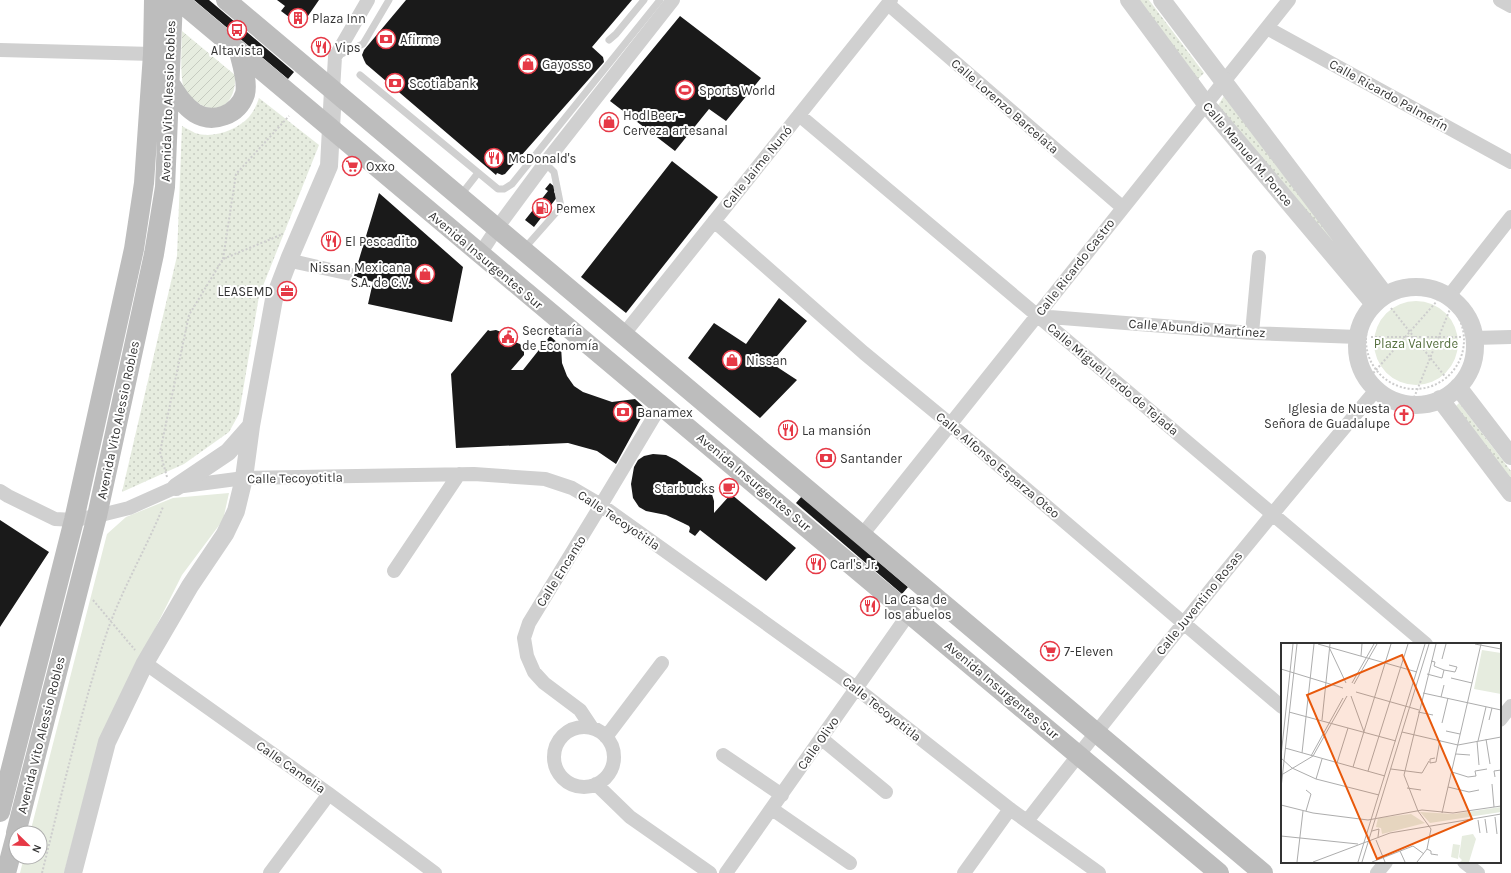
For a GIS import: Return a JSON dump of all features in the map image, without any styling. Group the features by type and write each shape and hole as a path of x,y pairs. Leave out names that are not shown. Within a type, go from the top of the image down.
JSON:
{"main road":[{"name":"Avenida Vito Alessio Robles","path":"0,812 74,520 134,249 144,183 153,54 154,0"},
{"name":"Avenida Vito Alessio Robles","path":"15,825 97,516 154,254 165,187 172,0"},
{"name":"Avenida Insurgentes Sur","path":"178,0 331,130 910,612 1219,873"},
{"path":"226,0 1263,873"},
{"path":"169,82 179,98 195,113 210,117 227,116 236,110 245,94 245,74 239,52"},
{"name":"Avenida Vito Alessio Robles","path":"6,873 8,861"}],"street":[{"path":"73,873 107,742 145,663 190,586 225,534 236,512 244,478 251,426 274,299 329,166 335,58 368,0"},
{"path":"480,254 497,228 545,163 673,0"},
{"name":"Calle Manuel M. Ponce","path":"1129,0 1206,104 1384,302"},
{"name":"Calle Manuel M. Ponce","path":"1162,0 1224,81 1384,302"},
{"name":"Calle Ricardo Castro","path":"862,535 1289,0"},
{"path":"1500,0 1511,6"},
{"name":"Calle Jaime Nunó","path":"624,334 890,2"},
{"name":"Calle Lorenzo Barcelata","path":"890,2 1122,208"},
{"name":"Calle Ricardo Palmerín","path":"1267,28 1511,162"},
{"path":"0,50 153,54"},
{"name":"Calle Miguel Lerdo de Tejada","path":"799,115 1037,316 1273,512 1425,643"},
{"path":"1447,299 1511,217"},
{"name":"Calle Alfonso Esparza Oteo","path":"714,221 864,353 950,424 1281,707"},
{"path":"1252,333 1259,257"},
{"path":"1424,287 1447,299 1464,311 1470,323 1469,337 1475,348 1467,375 1452,382 1440,399 1426,404 1413,397 1392,400 1360,364 1357,347 1362,337 1363,319 1404,288 1424,287"},
{"name":"Calle Abundio Martínez","path":"1037,316 1252,333 1362,337"},
{"path":"1469,337 1511,337"},
{"name":"Calle Juventino Rosas","path":"1027,821 1183,622 1273,512 1373,380"},
{"path":"1452,382 1511,456"},
{"path":"1440,399 1511,493"},
{"name":"Calle Encanto","path":"592,728 580,710 544,683 534,672 527,656 524,638 529,623 661,404"},
{"path":"173,489 228,452 251,426"},
{"path":"394,571 459,474"},
{"name":"Calle Tecoyotitla","path":"0,490 8,496 55,519 74,520 129,508 173,489 244,478 459,474 545,479 572,488 601,505 856,688 1010,809 1099,873"},
{"name":"Calle Olivo","path":"729,872 910,612"},
{"name":"Calle Camelia","path":"145,663 329,794 430,872"},
{"path":"606,737 662,663"},
{"path":"584,727 599,731 606,737 613,751 613,763 608,774 603,780 587,787 568,783 561,777 556,768 554,759 555,749 559,740 566,733 574,729 584,727"},
{"path":"822,739 886,792"},
{"path":"723,755 782,795"},
{"path":"596,784 630,816 710,873"},
{"path":"270,873 329,794"},
{"path":"772,809 850,864"},
{"path":"964,873 1010,809"},
{"path":"1377,873 1385,863"},
{"path":"1465,863 1478,873"}],"lane":[{"path":"335,58 363,44 389,0"},
{"path":"609,40 616,34 644,0"},
{"path":"360,75 498,189 504,189 512,184 660,0"},
{"path":"523,250 561,207 554,172 545,163"},
{"path":"460,196 478,172"},
{"path":"289,260 350,274"}],"path":[{"path":"42,873 90,690 111,622 125,588 173,489 160,452 189,315 223,259 236,174 300,104"},
{"path":"223,259 303,226"},
{"path":"1362,337 1372,317 1384,302 1406,292 1418,291 1447,299 1469,337"},
{"path":"1373,380 1405,337 1447,299"},
{"path":"1413,397 1438,336 1447,299"},
{"path":"1384,302 1452,382"},
{"path":"1362,337 1469,337"},
{"path":"1362,337 1367,348 1373,380"},
{"path":"1452,382 1454,370 1460,360 1463,348 1469,337"},
{"path":"1373,380 1387,380 1408,389 1413,397"},
{"path":"1413,397 1427,388 1437,384 1452,382"},
{"path":"80,583 145,663"}],"green space":[{"path":"1137,0 1149,0 1204,73 1195,82"},
{"path":"182,31 235,75 233,94 224,105 217,108 210,108 202,105 186,93 182,81"},
{"path":"1224,96 1368,284 1217,107"},
{"path":"259,98 319,145 259,296 239,414 229,432 184,464 122,492 177,256 182,126 202,135 224,132 244,122 255,108"},
{"name":"Plaza Valverde","path":"1416,301 1424,302 1439,308 1451,320 1457,335 1457,351 1451,366 1439,378 1424,384 1416,385 1408,384 1393,378 1381,366 1375,351 1374,343 1375,335 1381,320 1393,308 1408,302"},
{"path":"1459,403 1511,471 1511,483 1455,407"},
{"path":"229,493 223,520 182,575 100,738 64,873 20,873 22,865 48,865 48,825 32,825 107,534 126,517 173,498"}],"building":[{"path":"194,0 209,0 294,72 288,79"},
{"name":"Plaza Inn","path":"277,0 319,0 301,26 281,11 285,6"},
{"name":"Plaza Inn","path":"406,0 632,0 592,47 603,57 604,62 505,174 502,175 497,173 496,175 366,64 362,55 364,50"},
{"name":"Sports World","path":"680,16 761,78 726,121 709,109 675,151 610,101"},
{"path":"672,161 718,197 626,313 581,277"},
{"name":"Pemex","path":"550,183 556,188 554,192 558,196 534,227 525,220 548,191 545,189"},
{"path":"379,193 463,267 452,322 368,304 373,282 354,276"},
{"name":"Nissan","path":"779,298 807,321 771,363 797,380 760,418 688,358 714,323 746,344"},
{"path":"488,330 496,330 501,332 505,337 506,342 509,344 515,342 520,344 524,350 524,355 511,370 523,370 550,336 561,346 562,363 567,376 574,386 583,392 612,402 635,399 646,409 616,464 597,451 568,443 456,448 451,374"},
{"path":"653,454 666,455 676,460 701,478 711,491 714,501 714,513 731,494 796,548 766,581 700,530 695,536 689,532 689,526 666,515 646,511 639,507 633,498 631,484 634,467 638,460 644,456"},
{"path":"802,496 908,587 902,594 796,503"},
{"path":"0,520 49,552 0,627"}],"place":[{"name":"Plaza Inn","path":"298,18"},
{"name":"Altavista","path":"237,30"},
{"name":"Afirme","path":"386,39"},
{"name":"Vips","path":"321,47"},
{"name":"Gayosso","path":"528,64"},
{"name":"Scotiabank","path":"395,83"},
{"name":"Sports World","path":"685,90"},
{"name":"HodlBeer - Cerveza artesanal","path":"609,122"},
{"name":"McDonald's","path":"494,158"},
{"name":"Oxxo","path":"352,166"},
{"name":"Pemex","path":"542,208"},
{"name":"El Pescadito","path":"331,241"},
{"name":"Nissan Mexicana S.A. de C.V.","path":"425,274"},
{"name":"LEASEMD","path":"287,291"},
{"name":"Secretaría de Economía","path":"508,337"},
{"name":"Nissan","path":"732,360"},
{"name":"Banamex","path":"623,412"},
{"name":"Iglesia de Nuesta Señora de Guadalupe","path":"1404,415"},
{"name":"La mansión","path":"788,430"},
{"name":"Santander","path":"826,458"},
{"name":"Starbucks","path":"729,488"},
{"name":"Carl's Jr.","path":"816,564"},
{"name":"La Casa de los abuelos","path":"870,606"},
{"name":"7-Eleven","path":"1050,651"}]}
